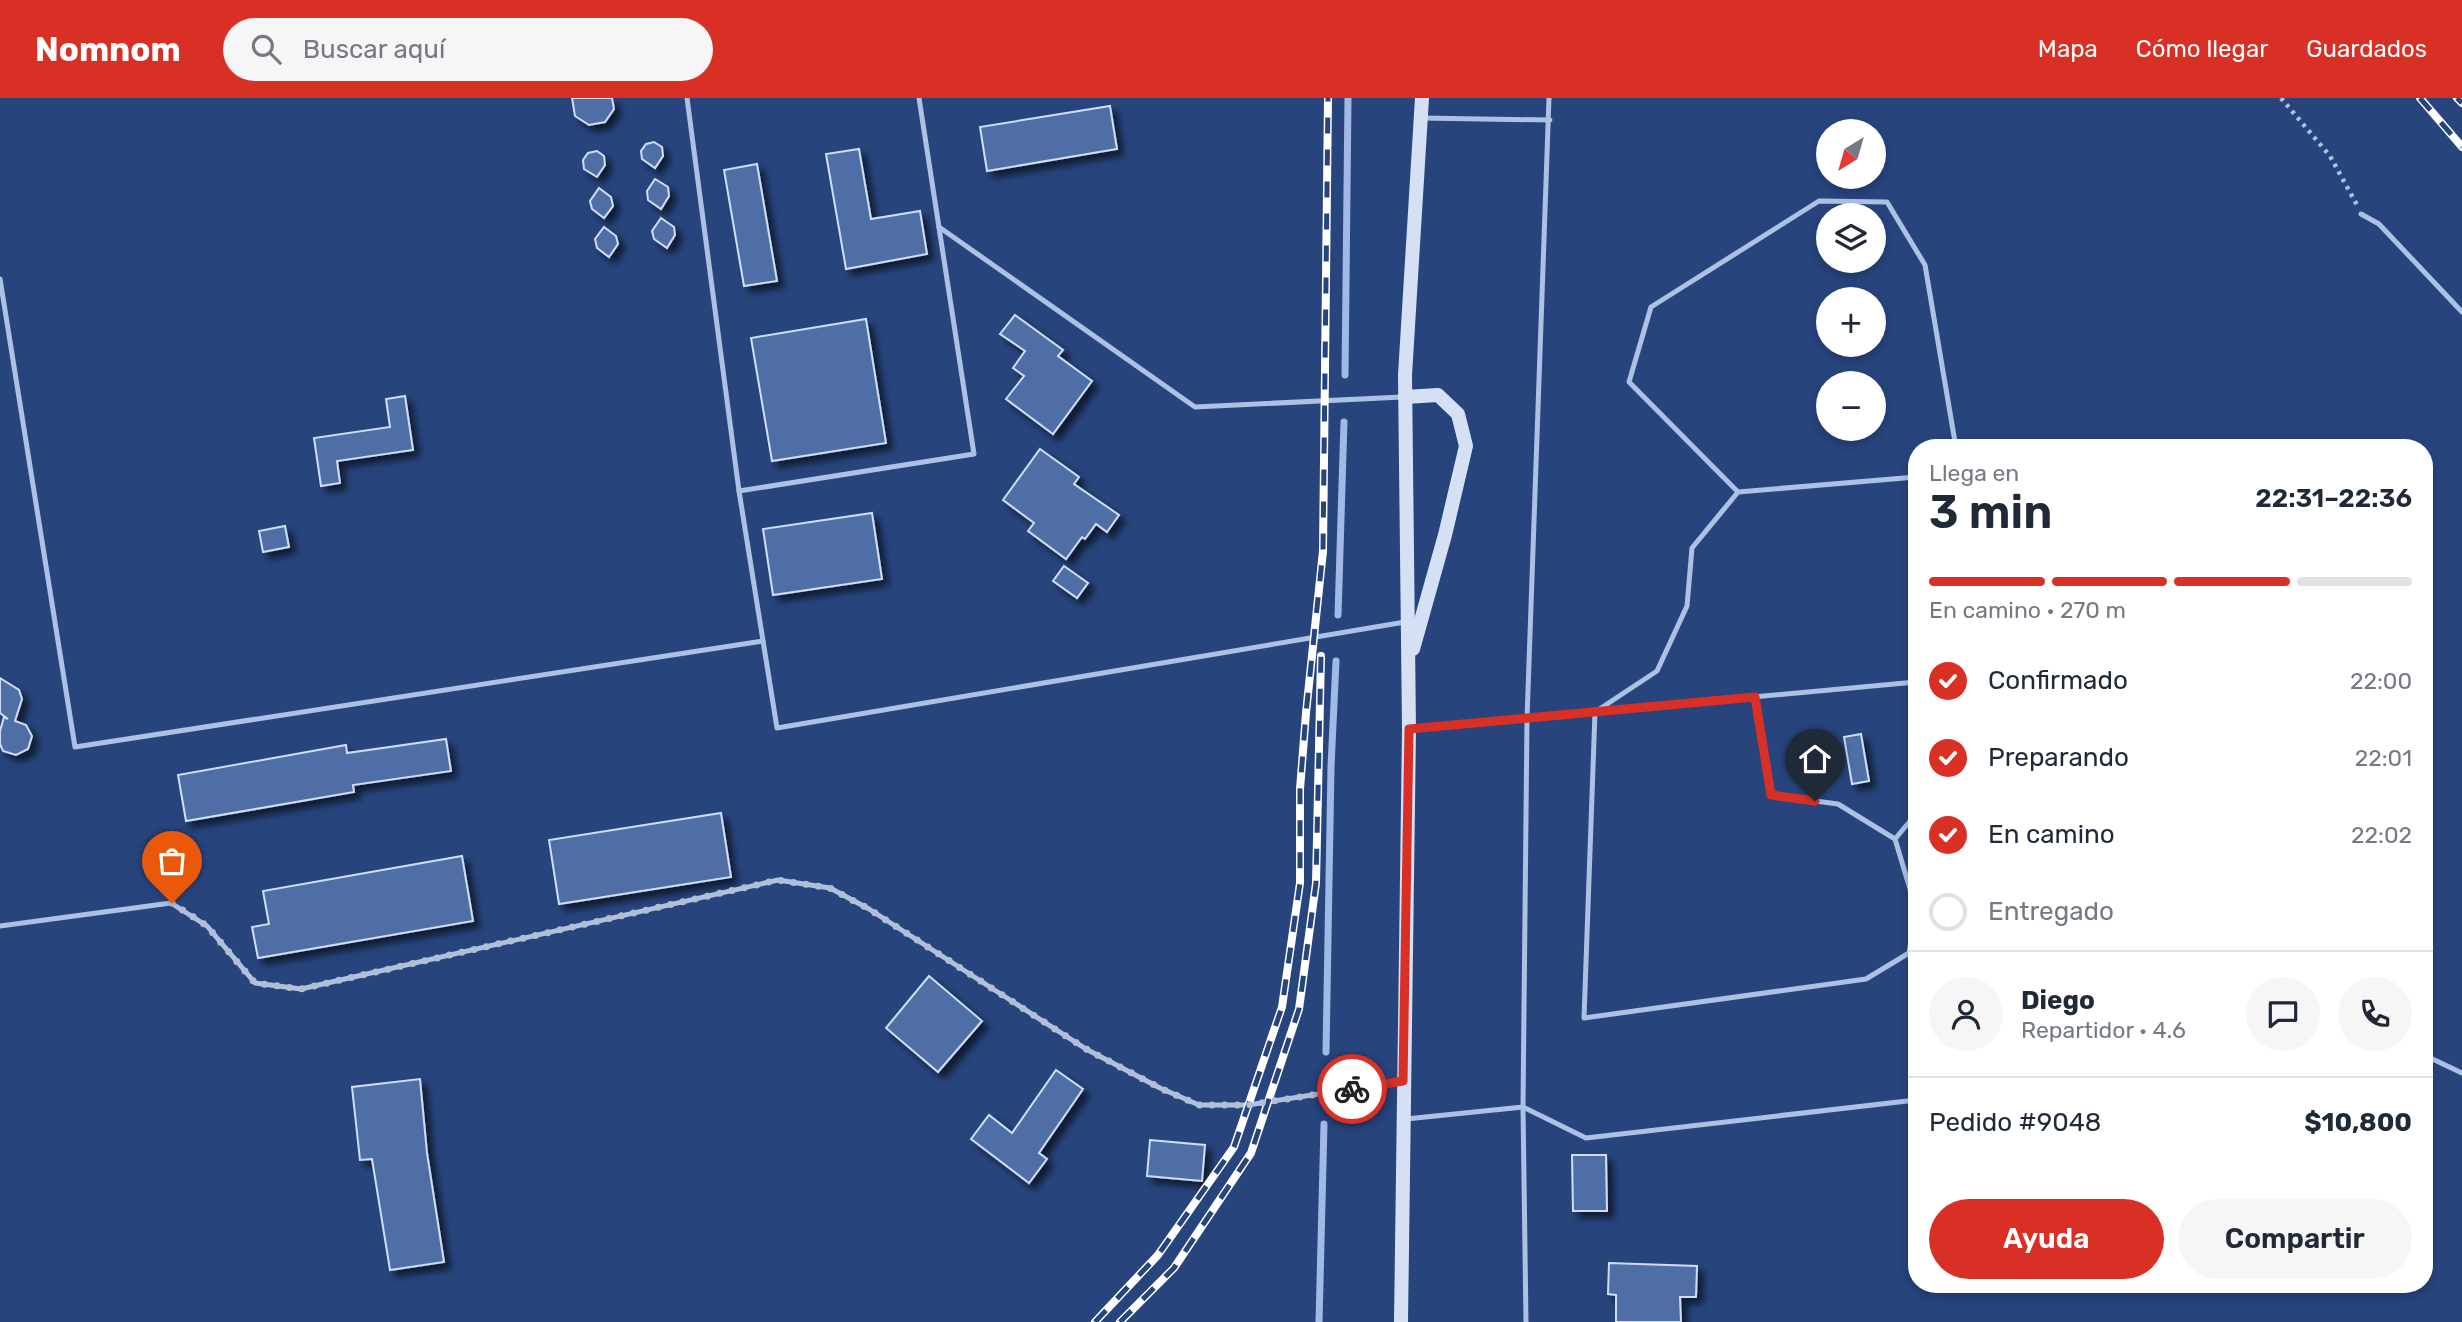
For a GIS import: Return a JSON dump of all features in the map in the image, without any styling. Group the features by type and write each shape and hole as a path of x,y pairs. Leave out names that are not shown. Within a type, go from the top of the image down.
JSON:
{"main road":[{"path":"1401,1322 1409,729 1405,397 1422,98"},
{"path":"1405,397 1438,395 1458,414 1466,446 1445,535 1408,663"}],"lane":[{"path":"687,98 739,491 777,728 1408,621"},
{"path":"739,491 974,454 919,98"},
{"path":"1526,1322 1523,1107 1527,719 1549,98"},
{"path":"1421,118 1550,120"},
{"path":"1738,492 1629,382 1651,307 1819,201 1887,202 1925,265 1954,439"},
{"path":"2361,214 2379,225 2462,312"},
{"path":"939,227 1195,407 1405,397"},
{"path":"0,279 75,747 763,641"},
{"path":"1595,712 1657,671 1687,606 1692,548 1738,492 1908,478"},
{"path":"1409,729 1908,683"},
{"path":"1755,697 1771,795 1838,804 1895,839 1908,882"},
{"path":"1595,712 1584,1018 1866,979 1908,954"},
{"path":"1895,839 1908,824"},
{"path":"0,926 172,903 207,926 255,983 301,989 778,880 830,888 869,909 1086,1049 1199,1105 1248,1105 1403,1081"},
{"path":"2433,1059 2462,1073"},
{"path":"1403,1120 1523,1107 1586,1138 1908,1101"}],"path":[{"path":"2281,98 2330,156 2361,214"}],"building":[{"path":"572,98 612,98 614,109 605,122 589,125 575,116"},
{"path":"1110,106 1117,149 987,171 980,127"},
{"path":"654,142 662,147 663,156 655,168 642,159 641,151 646,144"},
{"path":"859,149 871,219 920,211 927,254 846,269 826,154"},
{"path":"597,151 604,156 605,165 597,177 584,169 583,160 588,153"},
{"path":"757,164 777,281 744,286 724,170"},
{"path":"655,179 668,187 669,196 661,209 648,200 647,191"},
{"path":"599,188 611,197 613,206 604,218 592,209 590,201"},
{"path":"661,218 674,227 675,235 667,248 654,239 652,231"},
{"path":"604,227 616,236 618,244 609,257 597,248 595,239"},
{"path":"1015,315 1063,350 1058,356 1092,381 1053,434 1006,399 1024,376 1013,368 1025,351 1000,334"},
{"path":"866,319 886,443 772,461 751,338"},
{"path":"405,396 413,450 337,461 340,483 321,486 314,438 390,427 386,399"},
{"path":"1040,449 1079,477 1074,484 1119,515 1107,532 1096,524 1085,539 1082,537 1066,559 1028,531 1034,523 1003,500"},
{"path":"872,513 882,579 773,595 763,529"},
{"path":"285,526 289,547 263,552 259,531"},
{"path":"1064,566 1088,583 1077,598 1053,581"},
{"path":"0,678 19,690 22,699 15,721 26,725 32,736 28,749 16,755 3,751 0,744 4,717 8,719 0,713"},
{"path":"1861,734 1869,781 1852,784 1844,737"},
{"path":"446,739 451,771 353,785 354,792 186,821 178,775 346,745 347,753"},
{"path":"721,813 731,877 559,904 549,840"},
{"path":"462,856 473,921 258,958 252,927 269,924 263,891"},
{"path":"929,976 982,1021 938,1072 886,1028"},
{"path":"1056,1070 1083,1089 1039,1153 1047,1159 1029,1183 971,1139 989,1115 1012,1133"},
{"path":"420,1079 427,1153 444,1262 390,1270 372,1159 360,1160 352,1087"},
{"path":"1150,1140 1205,1145 1202,1181 1147,1176"},
{"path":"1572,1155 1606,1155 1607,1211 1573,1211"},
{"path":"1609,1263 1697,1266 1696,1297 1680,1297 1681,1322 1616,1322 1616,1295 1608,1294"}],"waterway":[{"path":"1345,375 1348,98"},
{"path":"1338,615 1344,422"},
{"path":"1326,1052 1331,767 1336,661"},
{"path":"1319,1322 1324,1124"}],"railway":[{"path":"1095,1322 1158,1255 1234,1147 1282,1007 1300,883 1300,789 1323,551 1328,98"},
{"path":"2420,98 2462,147"},
{"path":"2457,98 2462,103"},
{"path":"1120,1322 1174,1268 1251,1153 1299,1009 1316,883 1321,656"}],"way so far":[{"path":"172,903 207,926 255,983 301,989 778,880 830,888 869,909 1086,1049 1199,1105 1248,1105 1352,1089"}],"route":[{"path":"1352,1089 1403,1081 1409,729 1755,697 1771,795 1815,801"}]}
